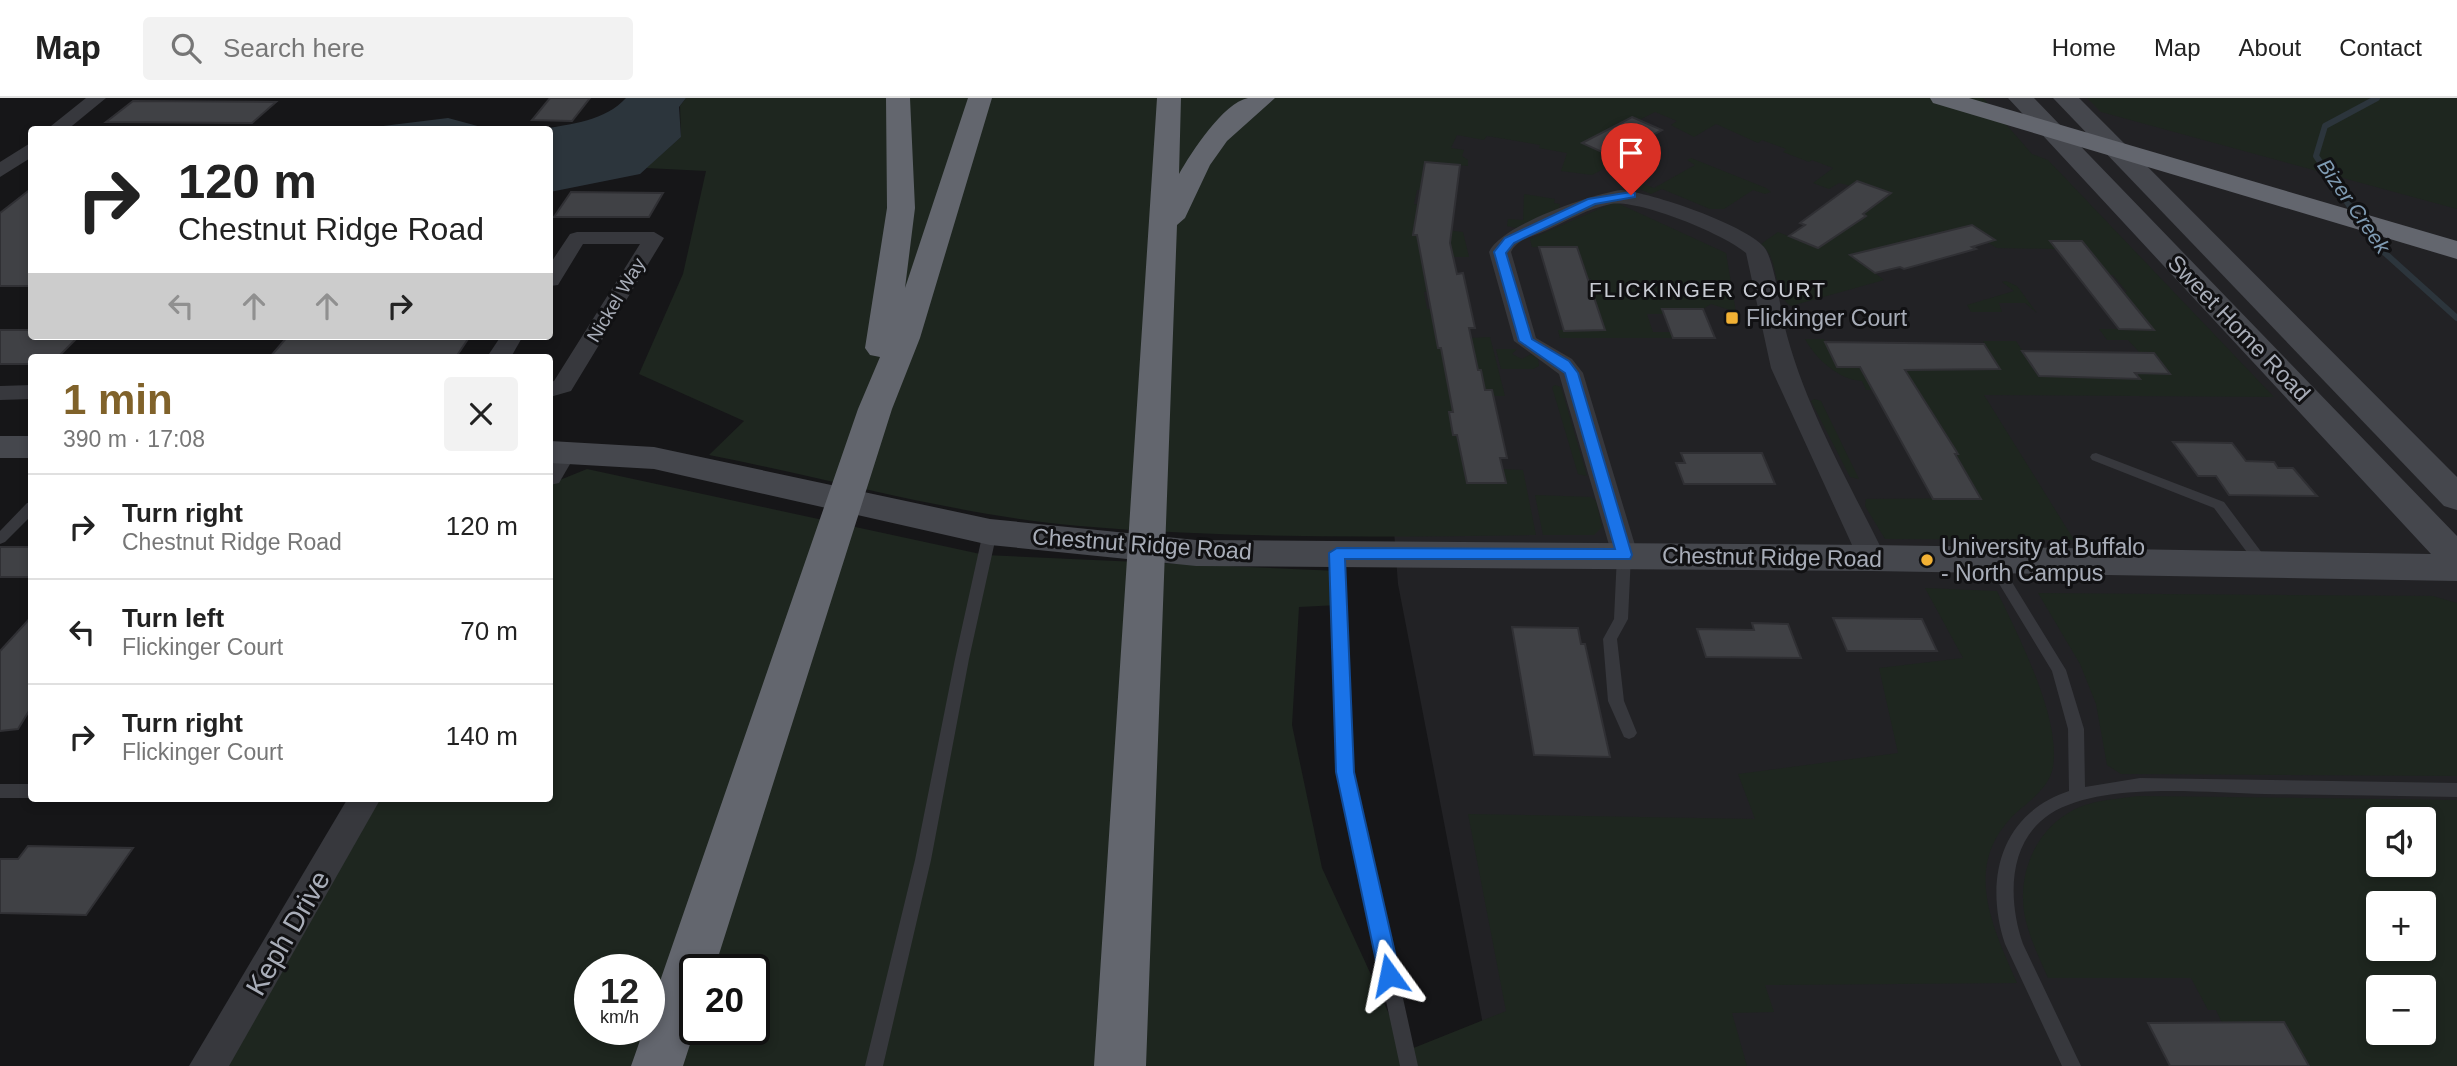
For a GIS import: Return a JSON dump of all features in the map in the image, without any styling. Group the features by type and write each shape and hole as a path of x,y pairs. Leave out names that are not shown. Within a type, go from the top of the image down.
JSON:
{"highway":[{"path":"875,409 885,313 901,221 898,98"},
{"path":"657,1066 822,576 875,409 904,338 980,98"},
{"path":"1120,1066 1147,488 1170,98"},
{"path":"1161,242 1198,160 1230,124 1263,98"},
{"path":"2020,98 2413,210"},
{"path":"1953,101 2457,250"}],"street":[{"path":"60,126 97,98"},
{"name":"Sweet Home Road","path":"2020,98 2457,559"},
{"name":"Sweet Home Road","path":"2065,98 2457,498"},
{"path":"0,171 28,151"},
{"path":"1624,555 1571,373 1564,364 1526,341 1500,252 1510,240 1592,201 1618,195 1643,197 1740,239 1756,251 1783,368 1872,558"},
{"name":"Nickel Way","path":"553,275 577,238 654,238 563,386 553,389"},
{"path":"0,393 28,392"},
{"path":"0,447 28,447"},
{"name":"Chestnut Ridge Road","path":"554,460 654,458 990,532 1196,552 1991,559 2457,568"},
{"name":"Keph Drive","path":"208,1066 363,802"}],"lane":[{"path":"2096,457 2219,505 2263,564"},
{"path":"0,539 28,510"},
{"path":"874,1066 923,860 990,532"},
{"path":"1337,553 1345,772 1409,1066"},
{"path":"1624,555 1621,619 1610,639 1610,664 1616,701 1629,733"},
{"path":"1991,559 2059,670 2076,729 2077,796"},
{"path":"2072,1066 2008,925 2003,894 2008,863 2022,834 2042,811 2077,796 2140,785 2457,790"},
{"path":"0,791 28,791"}],"shaded area":[{"path":"626,98 686,98 679,107 681,137 640,174 553,191 553,127 598,117 618,106"},
{"path":"686,98 1983,98 2032,154 2048,160 2274,397 1984,395 2074,540 1885,539 1865,506 1866,499 1981,498 1969,478 1946,454 1958,453 1944,431 1933,430 1917,390 1866,390 1862,381 1845,377 1829,367 1805,339 1824,339 1837,367 1999,369 1983,341 2016,341 2039,376 2100,372 2105,379 2139,379 2135,373 2170,373 2154,353 2139,352 2128,340 2107,340 2099,329 2153,329 2117,292 2127,292 2113,275 2103,275 2051,241 2056,249 1997,248 1987,242 1994,240 1972,225 1929,240 1922,236 1899,242 1905,247 1853,257 1884,280 1791,306 1781,293 1771,259 1761,244 1778,232 1818,248 1843,223 1852,226 1866,216 1858,212 1890,193 1863,183 1856,187 1839,183 1829,189 1813,183 1833,168 1783,152 1786,149 1762,140 1758,143 1716,124 1694,137 1671,125 1677,121 1655,112 1639,120 1631,117 1600,134 1590,147 1620,160 1592,175 1561,171 1567,153 1539,148 1540,145 1487,136 1484,140 1457,135 1451,148 1464,150 1462,156 1468,160 1468,166 1425,162 1423,175 1426,190 1417,190 1414,204 1423,205 1421,220 1415,220 1413,235 1444,238 1445,230 1463,232 1469,257 1421,257 1424,273 1430,274 1433,291 1424,292 1427,309 1437,309 1471,338 1490,337 1505,396 1493,396 1485,390 1480,370 1445,370 1464,435 1462,459 1467,482 1506,482 1503,469 1523,470 1536,535 1194,533 1080,526 986,514 709,455 744,421 639,374 683,274 706,171 646,168 681,137 680,106"},
{"name":"University at Buffalo - North Campus","path":"1453,98 2457,98 2457,1066 1491,1066 1398,584 1366,157 1434,102"},
{"path":"2087,98 2457,98 2457,209 2101,112"},
{"path":"448,118 478,126 383,126"},
{"path":"1691,158 1771,192 1765,194 1753,190 1724,209 1710,209 1662,189 1651,194 1637,188 1640,183 1654,188 1695,165 1687,160"},
{"path":"1524,194 1555,199 1554,203 1560,204 1559,209 1516,228 1507,226 1508,219 1523,220"},
{"path":"1615,202 1726,253 1736,312 1711,304 1703,309 1662,309 1664,314 1647,314 1653,332 1671,332 1673,338 1560,338 1558,330 1605,330 1600,315 1592,315 1586,296 1596,295 1591,279 1581,278 1582,261 1577,248 1532,247 1530,239"},
{"path":"2002,282 2017,286 2037,313 2025,303 1999,303 2002,312 1971,312 1967,305 2014,291"},
{"path":"1496,349 1517,349 1512,354 1522,359 1531,354 1538,359 1539,366 1533,369 1501,369"},
{"path":"1552,387 1561,387 1587,476 1578,474"},
{"path":"1811,401 1821,401 1859,479 1850,477"},
{"path":"587,469 985,555 1338,571 1339,605 1299,607 1292,725 1322,868 1406,1051 1506,1011 1468,814 1755,819 1738,774 1898,753 1879,668 1963,658 1925,588 1997,591 2036,677 2051,725 2054,747 2053,767 2048,780 2000,832 1990,852 1986,874 1991,917 2017,983 1765,985 1774,1012 1732,1013 1747,1066 208,1066 363,802 553,802 553,483"},
{"path":"1535,495 1591,497 1596,501 1602,527 1594,535 1543,535"},
{"path":"2038,593 2433,596 2457,603 2457,776 2121,774 2107,765 2096,704 2080,664"},
{"path":"2139,796 2457,800 2457,1066 2309,1066 2284,1023 2222,1023 2216,1010 2208,1010 2191,978 2048,978 2024,912 2025,876 2038,843 2049,829 2062,817 2096,802"}],"building":[{"path":"550,98 590,98 572,121 532,120"},
{"path":"133,101 276,102 252,123 106,122"},
{"path":"1632,117 1662,130 1613,157 1582,143"},
{"path":"1425,162 1460,165 1450,243 1457,274 1463,273 1475,328 1469,328 1478,370 1481,370 1485,390 1492,390 1507,458 1500,458 1506,483 1467,483 1457,435 1453,435 1449,412 1453,412 1441,348 1438,348 1417,235 1413,235"},
{"path":"1857,181 1891,193 1863,214 1866,216 1818,248 1789,236 1805,225 1800,223"},
{"path":"28,191 28,286 0,286 0,213"},
{"path":"571,192 663,193 649,217 554,217"},
{"path":"1972,225 1995,240 1972,247 1976,249 1904,269 1900,267 1875,273 1850,255"},
{"path":"2050,241 2082,241 2154,330 2119,329"},
{"path":"1539,247 1577,247 1605,330 1564,331"},
{"path":"1662,309 1703,309 1715,338 1673,338"},
{"path":"0,330 28,330 28,340 75,340 61,354 28,354 28,364 0,364"},
{"path":"285,340 467,340 458,354 273,354"},
{"path":"1825,342 1984,344 2000,369 1905,370 1958,454 1955,454 1981,499 1933,499 1860,367 1837,367"},
{"path":"2022,351 2154,353 2170,374 2135,373 2140,379 2039,376"},
{"path":"2173,442 2232,443 2246,461 2274,462 2278,468 2293,468 2317,496 2229,495 2216,476 2198,476"},
{"path":"1681,453 1762,453 1775,484 1684,484 1676,463 1685,463"},
{"path":"0,547 28,547 28,577 0,577"},
{"path":"1833,618 1922,619 1937,651 1847,651"},
{"path":"28,620 28,713 18,729 0,731 0,651"},
{"path":"1752,623 1788,624 1801,658 1706,657 1697,629 1754,630"},
{"path":"1512,627 1578,628 1581,644 1585,644 1610,757 1534,755"},
{"path":"28,846 133,848 86,915 0,913 0,859 18,859"},
{"path":"2284,1022 2309,1066 2170,1066 2148,1023"}],"waterway":[{"name":"Bizer Creek","path":"2377,98 2325,126 2316,156 2376,245 2457,318"}],"place":[{"name":"Flickinger Court","path":"1732,318"},
{"name":"University at Buffalo - North Campus","path":"1927,560"}],"district":[{"name":"FLICKINGER COURT","path":"1708,289"}],"route":[{"path":"1389,975 1345,772 1337,553 1624,555 1571,373 1564,364 1526,341 1500,252 1510,240 1592,201 1631,195"}]}
